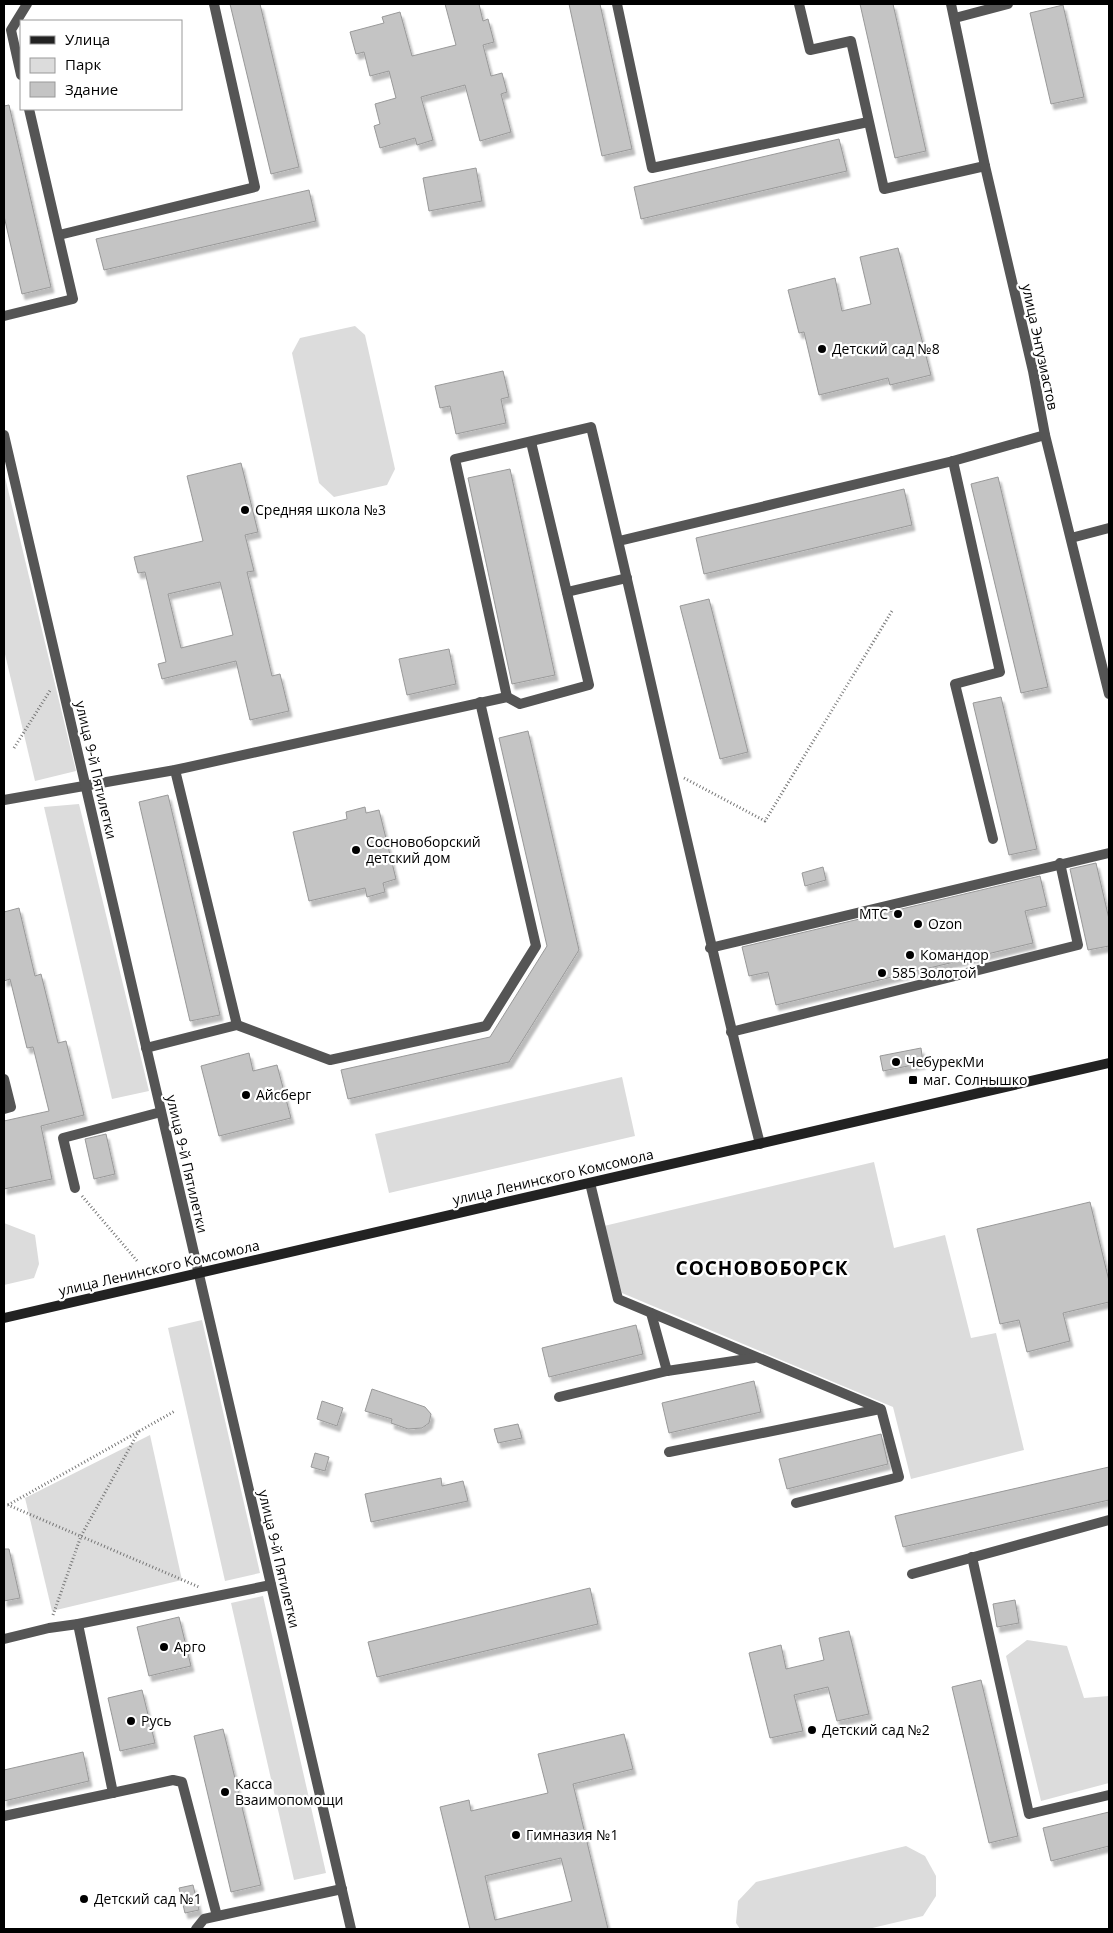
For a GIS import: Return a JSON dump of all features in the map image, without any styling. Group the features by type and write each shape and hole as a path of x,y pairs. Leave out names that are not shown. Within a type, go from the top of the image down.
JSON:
{"main road":[{"name":"улица Ленинского Комсомола","path":"4,1318 1109,1063"}],"street":[{"path":"20,71 10,30 27,4"},
{"path":"59,235 255,187 214,4"},
{"path":"617,4 652,168 868,122"},
{"path":"798,4 810,50 851,41 884,189 984,166"},
{"name":"улица Энтузиастов","path":"951,4 984,166 1033,371 1045,435 1109,694"},
{"path":"955,18 1008,4"},
{"path":"4,316 73,299 29,110"},
{"path":"507,697 455,459 591,428 619,541 710,948 760,1144"},
{"name":"улица 9-й Пятилетки","path":"4,435 351,1929"},
{"path":"619,541 953,460 1045,435"},
{"path":"4,800 175,770 480,702 507,697 520,704 589,685 531,442"},
{"path":"953,460 1000,672 955,684 992,839"},
{"path":"1070,538 1109,528"},
{"path":"567,592 627,578"},
{"path":"146,1048 237,1025 330,1060 486,1026 536,946 480,702"},
{"path":"175,770 237,1025"},
{"path":"710,948 1060,863 1109,853"},
{"path":"731,1032 1078,945 1060,863"},
{"path":"4,1078 11,1107 4,1109"},
{"path":"75,1188 63,1138 161,1112"},
{"path":"590,1183 618,1300 881,1409"},
{"path":"651,1313 667,1371"},
{"path":"558,1397 667,1371 755,1358"},
{"path":"669,1452 881,1409"},
{"path":"796,1503 899,1477 881,1409"},
{"path":"912,1574 1109,1520"},
{"path":"972,1557 1029,1814 1109,1795"},
{"path":"4,1639 49,1628 78,1624 271,1585"},
{"path":"78,1624 113,1793"},
{"path":"4,1816 173,1780 182,1782 216,1916"},
{"path":"196,1929 204,1919 342,1889"}],"path":[{"path":"670,770 765,822 892,611"},
{"path":"14,748 60,675"},
{"path":"75,1188 138,1262"},
{"path":"6,1505 175,1411"},
{"path":"49,1628 81,1536 139,1431"},
{"path":"6,1505 220,1596"}],"green space":[{"path":"355,326 365,335 395,469 387,485 334,497 319,483 292,353 300,338"},
{"path":"4,473 76,771 35,781 4,650"},
{"path":"79,804 149,1091 112,1099 44,807"},
{"path":"622,1077 635,1136 389,1193 375,1134"},
{"path":"874,1162 894,1248 945,1235 971,1338 996,1333 1024,1450 911,1479 893,1407 622,1293 604,1226"},
{"path":"4,1223 35,1235 39,1264 34,1278 4,1285"},
{"path":"202,1320 260,1573 225,1581 168,1328"},
{"path":"150,1435 182,1580 52,1611 25,1498"},
{"path":"263,1596 326,1873 294,1880 231,1603"},
{"path":"1027,1640 1067,1646 1084,1698 1109,1696 1109,1783 1041,1801 1006,1656"},
{"path":"906,1846 925,1856 936,1876 936,1896 923,1916 868,1929 740,1929 736,1923 738,1901 756,1882"}],"building":[{"path":"230,4 260,4 299,167 271,174"},
{"path":"445,4 479,4 483,21 488,19 494,42 483,45 491,76 502,73 507,92 501,94 511,132 480,141 465,85 421,97 433,140 417,145 415,138 380,148 374,126 380,124 375,104 396,98 389,71 370,76 364,52 356,54 350,32 384,23 382,17 400,12 412,56 456,45"},
{"path":"569,4 600,4 632,149 602,156"},
{"path":"860,4 893,4 926,151 895,158"},
{"path":"1063,5 1084,97 1051,104 1030,13"},
{"path":"9,105 51,287 22,294 4,216 4,106"},
{"path":"839,139 847,171 641,219 634,187"},
{"path":"476,168 482,201 429,211 423,178"},
{"path":"309,190 316,221 104,270 96,239"},
{"path":"898,248 931,375 890,385 888,378 819,395 804,332 799,333 788,290 835,278 842,311 871,304 860,257"},
{"path":"503,371 509,397 501,399 506,423 456,434 450,406 440,408 435,386"},
{"path":"241,463 258,532 245,535 254,571 247,572 272,676 280,674 289,711 250,720 236,661 162,679 158,664 166,662 145,572 138,573 134,557 203,541 187,476","holes":["220,582 233,635 181,648 168,594"]},
{"path":"510,469 555,675 512,684 468,478"},
{"path":"998,477 1048,687 1021,693 971,484"},
{"path":"904,489 912,525 704,574 696,538"},
{"path":"709,599 748,752 720,759 680,606"},
{"path":"449,649 456,684 407,695 399,659"},
{"path":"1001,697 1037,849 1009,855 973,703"},
{"path":"528,731 579,950 509,1062 348,1099 341,1070 490,1037 547,946 499,738"},
{"path":"168,795 220,1015 190,1021 139,802"},
{"name":"Сосновоборский детский дом","path":"365,807 366,813 379,810 396,879 383,883 385,892 367,897 365,888 309,901 293,832 347,819 346,812"},
{"path":"1096,863 1109,919 1109,946 1088,950 1070,869"},
{"path":"823,867 826,880 805,886 802,873"},
{"path":"1040,876 1047,906 1025,911 1033,943 776,1005 768,972 749,976 742,947"},
{"path":"19,908 35,976 41,974 58,1043 66,1041 84,1115 41,1126 52,1179 4,1189 4,1121 49,1111 33,1047 27,1048 10,979 4,981 4,912"},
{"path":"921,1048 923,1063 883,1071 880,1056"},
{"name":"Айсберг","path":"249,1053 253,1071 277,1065 291,1118 219,1136 201,1066"},
{"path":"106,1134 115,1174 94,1179 85,1139"},
{"path":"1090,1202 1109,1281 1109,1302 1063,1313 1070,1341 1027,1352 1019,1320 1000,1324 977,1229"},
{"path":"636,1325 643,1354 549,1377 542,1348"},
{"path":"754,1381 761,1412 669,1433 662,1403"},
{"path":"372,1389 425,1407 431,1414 429,1423 422,1428 408,1429 391,1423 392,1419 365,1411"},
{"path":"322,1401 343,1408 337,1426 317,1419"},
{"path":"518,1424 522,1438 498,1443 494,1429"},
{"path":"881,1434 888,1464 787,1489 779,1459"},
{"path":"315,1453 329,1457 325,1471 311,1467"},
{"path":"1109,1467 1109,1500 903,1547 895,1516"},
{"path":"441,1478 442,1486 463,1481 468,1501 371,1522 365,1494"},
{"path":"4,1549 9,1549 20,1598 4,1601"},
{"path":"590,1588 598,1624 377,1677 368,1642"},
{"path":"1015,1600 1019,1623 997,1627 993,1604"},
{"name":"Арго","path":"179,1617 191,1666 149,1676 137,1627"},
{"path":"849,1631 869,1714 837,1721 828,1687 794,1695 803,1731 770,1738 749,1653 781,1645 786,1669 824,1660 819,1638"},
{"path":"981,1680 1018,1836 989,1843 952,1687"},
{"name":"Русь","path":"142,1690 155,1743 120,1751 108,1698"},
{"path":"223,1729 261,1885 231,1892 194,1736"},
{"name":"Гимназия №1","path":"624,1734 633,1769 573,1784 608,1929 470,1929 440,1807 469,1800 471,1811 548,1793 538,1754","holes":["561,1858 572,1901 495,1920 485,1876"]},
{"path":"83,1752 89,1781 4,1801 4,1770"},
{"path":"1109,1812 1109,1846 1051,1861 1043,1828"},
{"path":"193,1885 199,1910 185,1913 179,1888"}],"place":[{"name":"Детский сад №8","path":"822,349"},
{"name":"Средняя школа №3","path":"245,510"},
{"name":"Сосновоборский детский дом","path":"356,850"},
{"name":"МТС","path":"898,914"},
{"name":"Ozon","path":"918,924"},
{"name":"Командор","path":"910,955"},
{"name":"585 Золотой","path":"882,973"},
{"name":"ЧебурекМи","path":"896,1062"},
{"name":"маг. Солнышко","path":"913,1080"},
{"name":"Айсберг","path":"246,1095"},
{"name":"Арго","path":"164,1647"},
{"name":"Русь","path":"131,1721"},
{"name":"Детский сад №2","path":"812,1730"},
{"name":"Касса Взаимопомощи","path":"225,1792"},
{"name":"Гимназия №1","path":"516,1835"},
{"name":"Детский сад №1","path":"84,1899"}],"district":[{"name":"СОСНОВОБОРСК","path":"762,1268"}]}
